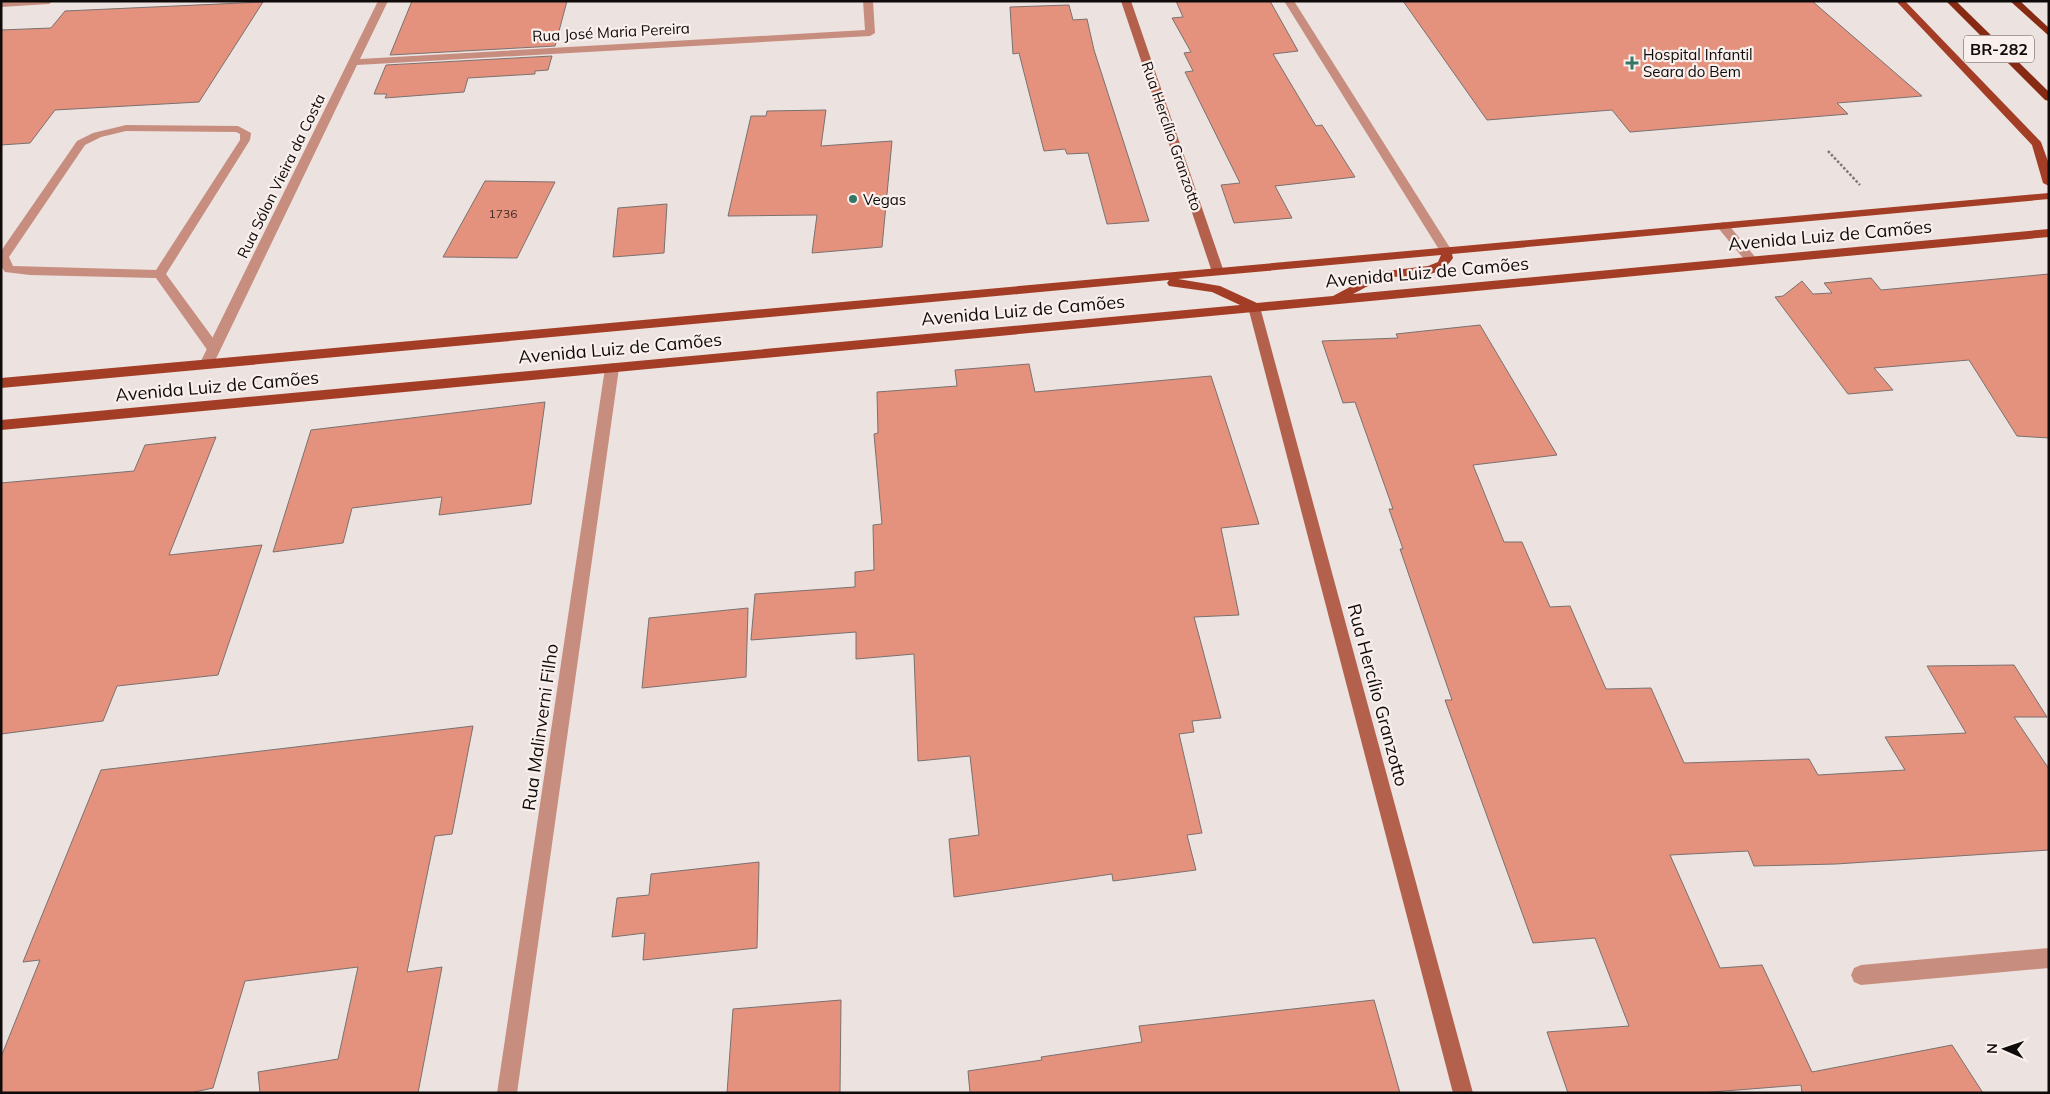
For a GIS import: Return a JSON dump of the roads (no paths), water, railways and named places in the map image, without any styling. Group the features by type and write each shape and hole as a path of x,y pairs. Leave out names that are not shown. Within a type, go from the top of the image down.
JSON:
{"highway":[{"name":"BR-282","path":"1950,1 2049,98"},
{"name":"BR-282","path":"2014,1 2049,33"}],"main road":[{"path":"1900,1 2037,144 2049,183"},
{"name":"Avenida Luiz de Camões","path":"1,383 2049,196"},
{"name":"Avenida Luiz de Camões","path":"1,425 2049,233"},
{"path":"1329,300 1382,275 1430,270 1442,265 1447,258 1446,251"},
{"path":"918,299 1048,294 1170,283 1203,285 1229,292 1254,307"}],"street":[{"path":"1,4 49,1"},
{"name":"Rua Sólon Vieira da Costa","path":"206,364 384,1"},
{"name":"Rua José Maria Pereira","path":"354,62 870,32 868,1"},
{"name":"Rua Hercílio Granzotto","path":"1126,1 1218,272"},
{"path":"1289,1 1446,251"},
{"path":"126,128 238,129 246,133 245,140 160,274 8,269 3,257 81,143 97,135 126,128"},
{"path":"1723,226 1752,261"},
{"path":"160,274 183,309 213,348"},
{"name":"Rua Hercílio Granzotto","path":"1254,307 1463,1093"},
{"name":"Rua Malinverni Filho","path":"507,1093 612,368"},
{"path":"1861,975 2049,958"}],"place":[{"name":"Hospital Infantil Seara do Bem","path":"1632,63"},
{"name":"Vegas","path":"853,199"}]}
